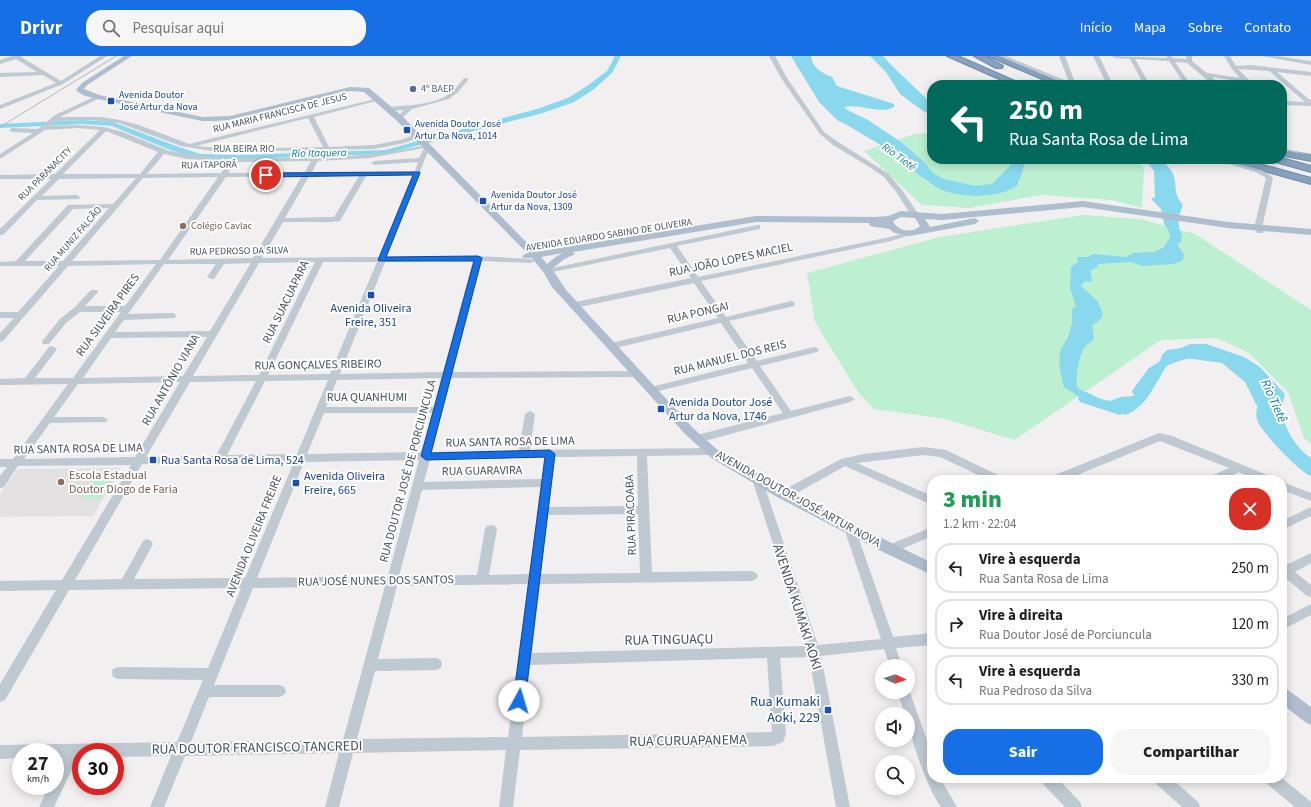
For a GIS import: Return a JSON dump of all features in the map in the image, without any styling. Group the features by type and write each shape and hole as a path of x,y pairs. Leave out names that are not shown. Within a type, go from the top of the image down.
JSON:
{"highway":[{"path":"951,56 1008,80"},
{"path":"964,56 1019,80"},
{"path":"978,56 1036,80"},
{"path":"992,56 1053,80"},
{"path":"1287,154 1311,158"},
{"path":"1287,155 1311,164"},
{"path":"1287,163 1311,169"},
{"path":"1247,164 1311,183"},
{"path":"1270,164 1311,175"}],"main road":[{"name":"AVENIDA DOUTOR JOSÉ ARTUR NOVA","path":"129,56 81,87 80,90 83,93 98,97 210,120 230,118 353,89 364,89 378,99 399,118 490,212 512,232 532,258 547,270 561,290"},
{"path":"1159,215 1102,209 1069,208 1001,216 919,229 913,213 942,217 1083,204 1110,206 1188,220 1232,229 1311,232"},
{"name":"AVENIDA DOUTOR JOSÉ ARTUR NOVA","path":"490,212 490,216 532,258 650,390 709,451 729,464 784,494 927,567"},
{"name":"AVENIDA EDUARDO SABINO DE OLIVEIRA","path":"532,258 552,252 756,219 875,220 890,218 897,214 913,213"},
{"path":"890,218 888,222 893,228"},
{"name":"AVENIDA EDUARDO SABINO DE OLIVEIRA","path":"532,258 570,254 758,222 874,224 903,232 919,229"},
{"path":"512,232 538,250 552,252"},
{"path":"547,270 557,260 570,254"},
{"path":"1287,699 1310,715"}],"street":[{"path":"0,62 17,56 61,82"},
{"path":"772,56 784,78 822,132 830,140 871,164 889,178 913,213"},
{"path":"1001,56 1054,80"},
{"path":"1062,56 1071,80"},
{"path":"1096,56 1108,80"},
{"path":"1115,56 1189,58 1212,80"},
{"path":"1227,56 1234,68 1245,80"},
{"path":"1265,56 1311,63"},
{"path":"0,107 61,82 99,57"},
{"path":"1131,57 1143,80"},
{"path":"1170,58 1185,80"},
{"path":"1234,68 1270,69 1311,74"},
{"path":"1270,69 1283,80"},
{"path":"0,75 44,73"},
{"path":"1206,75 1245,80"},
{"path":"388,109 410,108 447,98 452,96 466,79"},
{"path":"1287,84 1311,104"},
{"path":"0,157 43,129 52,120 98,97"},
{"name":"RUA MARIA FRANCISCA DE JESUS","path":"188,146 378,99"},
{"path":"0,100 15,102"},
{"path":"1287,103 1311,104"},
{"path":"399,118 410,108"},
{"path":"310,116 324,140 327,150"},
{"path":"52,120 113,120 129,124 168,140 188,146 223,150 353,150 404,142 424,144"},
{"name":"RUA BEIRA RIO","path":"12,130 84,127 105,129 162,152 192,158 234,160 316,159 372,156 424,144"},
{"name":"RUA PARANACITY","path":"0,233 105,129"},
{"name":"AVENIDA OLIVEIRA FREIRE","path":"157,807 420,166 424,144"},
{"name":"RUA MUNIZ FALCÃO","path":"0,339 162,152"},
{"name":"RUA ANTÔNIO VIANA","path":"0,696 188,379 316,159"},
{"name":"RUA SILVEIRA PIRES","path":"0,484 162,262 234,160"},
{"path":"374,163 420,166"},
{"path":"1232,164 1267,175 1270,178 1260,229"},
{"name":"RUA ITAPORÂ","path":"0,177 364,173 420,166"},
{"path":"281,220 335,220 340,216 364,173"},
{"path":"36,198 76,197"},
{"path":"18,264 71,207 115,206"},
{"path":"547,270 757,227"},
{"path":"891,239 895,234 893,228"},
{"name":"RUA JOÃO LOPES MACIEL","path":"575,305 891,239 919,229"},
{"path":"672,244 789,415"},
{"name":"RUA PEDROSO DA SILVA","path":"0,264 478,258"},
{"name":"AVENIDA EDUARDO SABINO DE OLIVEIRA","path":"478,258 532,258"},
{"name":"RUA DOUTOR JOSÉ DE PORCIUNCULA","path":"332,807 478,258"},
{"name":"RUA SUACUAPARA","path":"219,460 262,378 320,261"},
{"path":"212,277 221,262"},
{"path":"28,381 62,321 78,309 94,292"},
{"name":"RUA PONGAI","path":"611,346 791,304"},
{"path":"78,309 128,309"},
{"path":"0,315 21,315"},
{"path":"122,317 172,316"},
{"path":"108,336 214,334"},
{"name":"RUA MANUEL DOS REIS","path":"650,390 814,350"},
{"name":"RUA GONÇALVES RIBEIRO","path":"0,382 334,376 636,374"},
{"path":"697,439 850,399"},
{"name":"RUA QUANHUMI","path":"320,410 438,410"},
{"path":"524,454 530,414"},
{"path":"46,420 103,420"},
{"path":"1066,475 1159,437 1168,439 1256,475"},
{"name":"RUA SANTA ROSA DE LIMA","path":"0,463 709,451"},
{"path":"784,494 845,462 864,458 931,451 942,453 988,475"},
{"name":"RUA PIRACOABA","path":"642,452 646,577"},
{"path":"506,807 550,454"},
{"path":"845,462 927,500"},
{"path":"1224,475 1239,468"},
{"name":"AVENIDA KUMAKI AOKI","path":"757,479 814,651 843,807"},
{"name":"RUA GUARAVIRA","path":"418,486 547,483"},
{"path":"1287,488 1311,497"},
{"path":"544,511 644,510"},
{"path":"1287,523 1311,511"},
{"path":"850,528 894,659"},
{"path":"482,579 491,529"},
{"path":"890,549 927,533"},
{"path":"125,585 147,544"},
{"path":"1287,569 1311,558"},
{"path":"1287,572 1311,592"},
{"name":"RUA JOSÉ NUNES DOS SANTOS","path":"0,586 752,576"},
{"path":"1287,622 1311,609"},
{"name":"RUA TINGUAÇU","path":"524,659 814,651 927,639"},
{"name":"RUA CURUAPANEMA","path":"514,743 664,742 776,738 779,734 773,653"},
{"path":"370,665 436,664"},
{"path":"118,673 212,674"},
{"path":"204,691 279,691"},
{"path":"906,699 927,762"},
{"name":"RUA DOUTOR FRANCISCO TANCREDI","path":"124,750 514,743"},
{"name":"RUA DOUTOR FRANCISCO TANCREDI","path":"0,752 72,751"},
{"path":"46,807 72,755"},
{"path":"935,783 941,795 950,807"},
{"path":"1053,783 1075,807"},
{"path":"1166,783 1193,807"},
{"path":"1276,783 1306,807"}],"shaded area":[{"name":"Escola Estadual Doutor Diogo de Faria","path":"121,468 93,516 0,517 0,494 18,469"}],"green space":[{"path":"927,133 927,164 1140,164 1144,168 1142,208 1112,200 1041,195 969,208 922,205 864,151 915,134"},
{"path":"1082,215 1140,219 1195,234 1311,310 1311,444 1304,438 1288,392 1249,353 1217,338 1161,340 1014,440 946,419 874,409 858,392 815,322 807,273 940,237"},
{"path":"96,477 114,477 100,499 83,499"}],"water":[{"name":"Rio Tietê","path":"791,56 811,56 815,67 821,72 832,77 837,86 894,104 894,107 882,110 856,106 844,107 868,120 901,142 923,161 933,173 944,179 975,186 992,184 1011,164 1025,164 1022,175 1018,185 1001,193 979,196 948,192 940,189 908,167 899,156 837,120 819,102"},
{"path":"870,56 883,56 927,99 927,113 900,94 886,72"},
{"name":"Rio Tietê","path":"1149,164 1165,164 1173,174 1176,193 1183,205 1179,220 1179,227 1182,234 1181,242 1177,244 1184,255 1183,260 1174,264 1142,266 1131,262 1098,264 1097,267 1090,271 1092,277 1091,282 1085,281 1081,286 1098,302 1103,315 1100,320 1092,325 1094,339 1086,345 1082,351 1077,373 1077,388 1101,399 1110,401 1121,397 1134,396 1132,391 1148,369 1160,361 1162,355 1167,350 1181,348 1190,344 1206,344 1244,357 1260,367 1285,394 1282,407 1283,419 1296,444 1311,458 1311,476 1305,473 1290,460 1267,435 1258,422 1256,413 1258,400 1252,385 1242,371 1236,366 1221,359 1200,356 1169,365 1164,369 1142,404 1126,415 1099,404 1090,404 1064,387 1059,361 1060,354 1066,341 1079,328 1076,323 1076,306 1070,288 1071,267 1078,262 1077,257 1088,257 1093,254 1126,257 1133,253 1154,252 1163,248 1170,237 1169,231 1164,224 1161,209 1151,199 1155,197 1154,171"}],"waterway":[{"name":"Rio Itaquera","path":"0,126 83,122 113,124 173,148 200,156 239,157 385,152 540,111 571,100 590,88 610,72 618,56"},
{"name":"Rio Tietê","path":"1071,345 1077,323 1077,309"},
{"name":"Rio Tietê","path":"1189,356 1225,360 1249,380 1261,403"},
{"name":"Rio Tietê","path":"1084,399 1120,411 1127,407"}],"railway":[{"path":"0,127 116,56"}],"place":[{"name":"4º BAEP","path":"413,89"},
{"name":"Avenida Doutor José Artur da Nova","path":"111,101"},
{"name":"Avenida Doutor José Artur Da Nova, 1014","path":"407,130"},
{"name":"Avenida Doutor José Artur da Nova, 1309","path":"483,201"},
{"name":"Colégio Cavlac","path":"183,226"},
{"name":"Avenida Oliveira Freire, 351","path":"371,295"},
{"name":"Avenida Doutor José Artur da Nova, 1746","path":"661,409"},
{"name":"Rua Santa Rosa de Lima, 524","path":"153,460"},
{"name":"Escola Estadual Doutor Diogo de Faria","path":"61,482"},
{"name":"Avenida Oliveira Freire, 665","path":"296,483"},
{"name":"Rua Kumaki Aoki, 229","path":"828,710"}],"route":[{"path":"266,175 417,173 382,260 478,258 426,456 550,454 519,701"}]}
